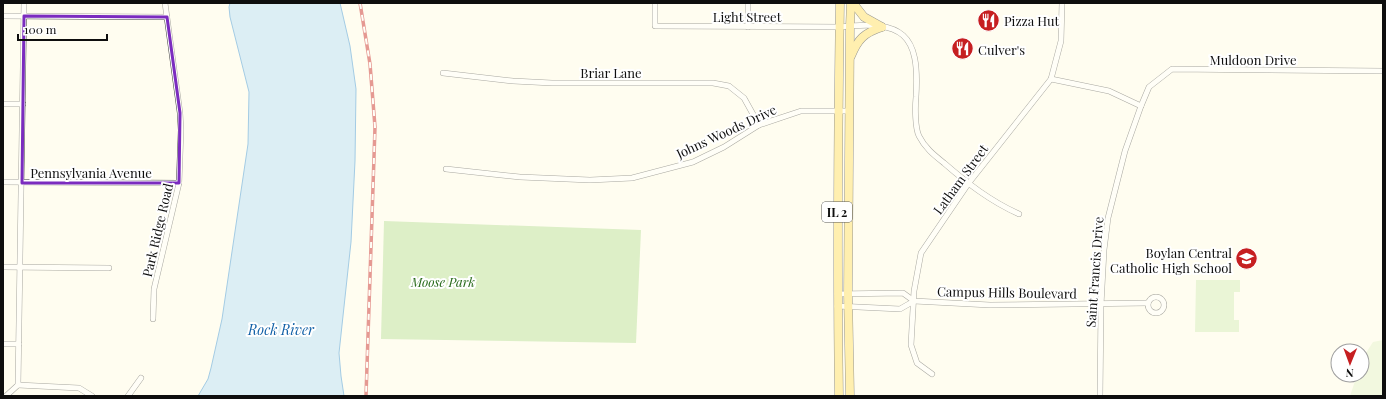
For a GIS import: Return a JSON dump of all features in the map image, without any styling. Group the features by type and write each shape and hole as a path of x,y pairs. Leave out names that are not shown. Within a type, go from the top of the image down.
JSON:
{"main road":[{"name":"IL 2","path":"839,396 837,294 840,3"},
{"name":"IL 2","path":"850,396 848,294 850,26 852,3"},
{"path":"852,3 864,17 882,27"},
{"path":"850,61 858,42 870,31 882,27"}],"street":[{"path":"18,385 24,3"},
{"name":"Park Ridge Road","path":"153,319 154,289 179,183 181,130 180,113 165,3"},
{"name":"Light Street","path":"655,3 655,26 840,28 867,25 899,31 906,38 915,55 917,84 915,107 918,135 927,148 968,184 1000,205 1019,214"},
{"path":"748,3 748,27"},
{"name":"Latham Street","path":"932,374 917,363 911,345 914,284 920,253 968,184 1051,79 1061,41 1062,3"},
{"path":"3,16 167,17"},
{"name":"Muldoon Drive","path":"1140,106 1149,87 1172,69 1383,71"},
{"name":"Briar Lane","path":"443,74 513,81 552,83 713,83 729,86 744,98 760,125"},
{"path":"1051,79 1109,91 1140,106"},
{"path":"3,104 23,104"},
{"name":"Saint Francis Drive","path":"1100,396 1101,305 1104,250 1108,218 1125,151 1140,106"},
{"name":"Johns Woods Drive","path":"446,169 520,177 590,180 632,178 693,162 724,147 760,125 801,111 850,111"},
{"name":"Pennsylvania Avenue","path":"3,182 179,183"},
{"path":"3,266 109,268"},
{"name":"Campus Hills Boulevard","path":"837,294 903,293 914,301"},
{"name":"Campus Hills Boulevard","path":"837,306 900,309 914,301 990,305 1101,305 1148,303"},
{"path":"3,344 19,344"},
{"path":"128,396 141,378"},
{"path":"6,396 18,385 79,388 92,396"}],"highlighted area":[{"path":"24,16 167,17 180,113 179,183 22,183"}],"green space":[{"name":"Moose Park","path":"384,221 641,230 636,343 381,339"},
{"path":"1196,280 1240,280 1240,292 1234,292 1234,320 1239,320 1239,332 1195,332"},
{"path":"1383,340 1383,396 1350,396 1354,383 1370,383 1370,346 1373,342"}],"water":[{"name":"Rock River","path":"230,3 340,3 350,46 356,89 355,161 351,242 339,353 344,396 198,396 208,379 222,319 248,144 249,92 230,17"}],"railway":[{"path":"360,3 370,64 375,127 366,396"}],"place":[{"name":"Pizza Hut","path":"989,20"},
{"name":"Culver's","path":"962,49"},
{"name":"Boylan Central Catholic High School","path":"1247,259"}]}
